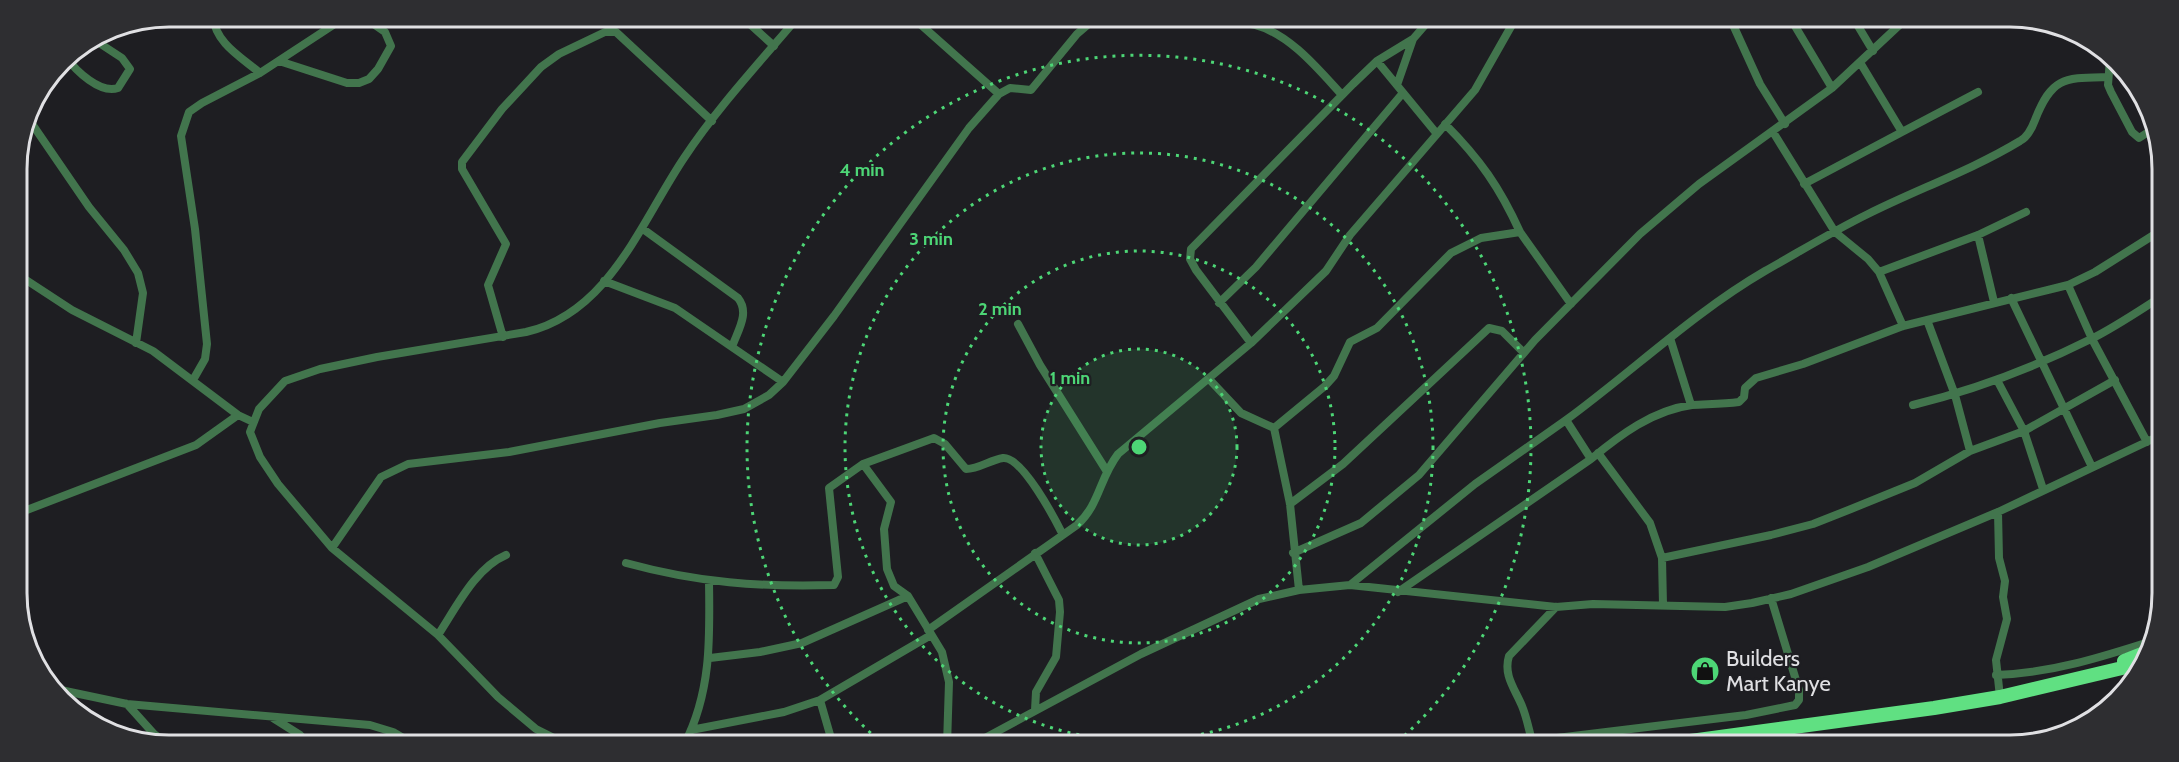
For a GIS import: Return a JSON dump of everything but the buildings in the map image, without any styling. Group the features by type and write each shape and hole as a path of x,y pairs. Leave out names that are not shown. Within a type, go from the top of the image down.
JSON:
{"highway":[{"path":"2098,673 2137,656"},
{"path":"1732,735 2000,697 2132,666"}],"street":[{"path":"214,27 221,40 260,73"},
{"path":"193,380 205,359 207,344 195,229 181,136 183,125 189,112 202,103 260,73 330,27"},
{"path":"279,61 346,83 359,83 369,79 383,62 391,46 390,38 378,27"},
{"path":"753,27 774,46"},
{"path":"546,735 498,698 438,635 332,548 304,518 260,457 250,432 253,422 259,409 285,381 320,369 377,357 542,329 559,322 584,304 644,229 684,158 790,27"},
{"path":"923,27 999,94"},
{"path":"332,548 381,477 408,464 509,452 660,423 717,415 758,403 783,382 969,128 999,94 1010,88 1032,90 1085,27"},
{"path":"1259,27 1269,30 1303,56 1342,95"},
{"path":"1251,343 1218,303 1192,264 1191,249 1377,61 1413,39 1423,27"},
{"path":"691,730 784,712 820,700 930,632 1035,553 1063,535 1093,508 1106,470 1140,434 1251,343 1326,271 1350,235 1475,90 1511,27"},
{"path":"1734,27 1760,84 1785,123"},
{"path":"1796,27 1832,88"},
{"path":"1859,27 1873,51"},
{"path":"1293,553 1361,523 1419,475 1524,353 1619,255 1671,207 1832,88 1861,64 1898,27"},
{"path":"503,337 488,285 506,244 461,166 502,109 541,67 559,54 605,32 616,32 712,121"},
{"path":"1396,85 1413,39"},
{"path":"73,64 93,82 109,89 118,88 130,69 122,58 101,44"},
{"path":"1377,61 1437,134"},
{"path":"1861,64 1902,132"},
{"path":"2109,67 2108,77 2111,92 2135,137 2144,137 2147,134"},
{"path":"1350,585 1475,484 1566,420 1711,305 1834,232 2023,140 2033,126 2044,96 2059,83 2082,77 2108,77"},
{"path":"1804,184 1978,92"},
{"path":"1218,303 1256,267 1402,94"},
{"path":"1445,124 1471,151 1499,188 1520,232 1571,304"},
{"path":"34,127 89,207 124,250 138,273 143,293 135,342"},
{"path":"1773,132 1834,232 1868,259 1879,272 1903,326"},
{"path":"1879,272 1978,235 2026,212"},
{"path":"644,229 738,298 743,305 744,314 732,346"},
{"path":"1274,428 1334,376 1350,342 1377,328 1451,253 1481,238 1520,232"},
{"path":"1978,235 1995,302"},
{"path":"1398,592 1595,456 1611,442 1649,419 1691,405 1739,402 1744,397 1745,388 1756,378 1803,364 1903,326 2068,285 2095,272 2152,236"},
{"path":"27,280 72,310 135,342 193,380 238,415 253,422"},
{"path":"604,281 675,308 783,382"},
{"path":"2068,285 2092,339 2148,442"},
{"path":"2012,298 2092,466"},
{"path":"1913,405 1997,380 2092,339 2152,302"},
{"path":"1927,320 1954,394 1970,451"},
{"path":"1018,324 1040,365 1106,470"},
{"path":"1290,504 1343,464 1489,328 1502,331 1524,353"},
{"path":"1670,338 1691,405"},
{"path":"1209,379 1241,413 1274,428"},
{"path":"1997,380 2024,431 2043,489"},
{"path":"1662,558 1813,524 1915,483 1970,451 2024,431 2115,380"},
{"path":"27,510 196,445 238,415"},
{"path":"1566,420 1650,523 1662,558 1663,605"},
{"path":"1274,428 1290,504 1293,553 1299,590"},
{"path":"626,563 677,577 710,582 834,585 838,578 829,488 863,464 934,438 945,444 966,469 1008,459 1017,465 1045,501 1063,535"},
{"path":"990,735 1220,615 1259,599 1299,590 1350,585 1398,592 1556,607 1593,604 1725,607 1771,598 1868,567 1998,512 2152,440"},
{"path":"863,464 891,502 884,529 887,569 894,586 908,596 942,652 949,682 947,735"},
{"path":"1998,512 1999,558 2004,574 2003,597 2007,619 1996,660 2000,697"},
{"path":"1035,553 1059,600 1060,612 1056,657 1036,692 1035,710"},
{"path":"438,635 473,583 491,565 506,555"},
{"path":"689,735 702,696 710,658 710,582"},
{"path":"710,658 760,652 802,643 908,596"},
{"path":"1593,735 1746,715 1795,705 1799,700 1799,690 1771,598"},
{"path":"1530,735 1523,708 1508,675 1507,665 1509,657 1556,607"},
{"path":"1996,675 2026,674 2074,666 2142,644"},
{"path":"66,691 127,704 370,725 398,735"},
{"path":"820,700 829,735"},
{"path":"127,704 154,734"},
{"path":"270,716 300,735"}],"place":[{"name":"Builders Mart Kanye","path":"1705,671"}]}
